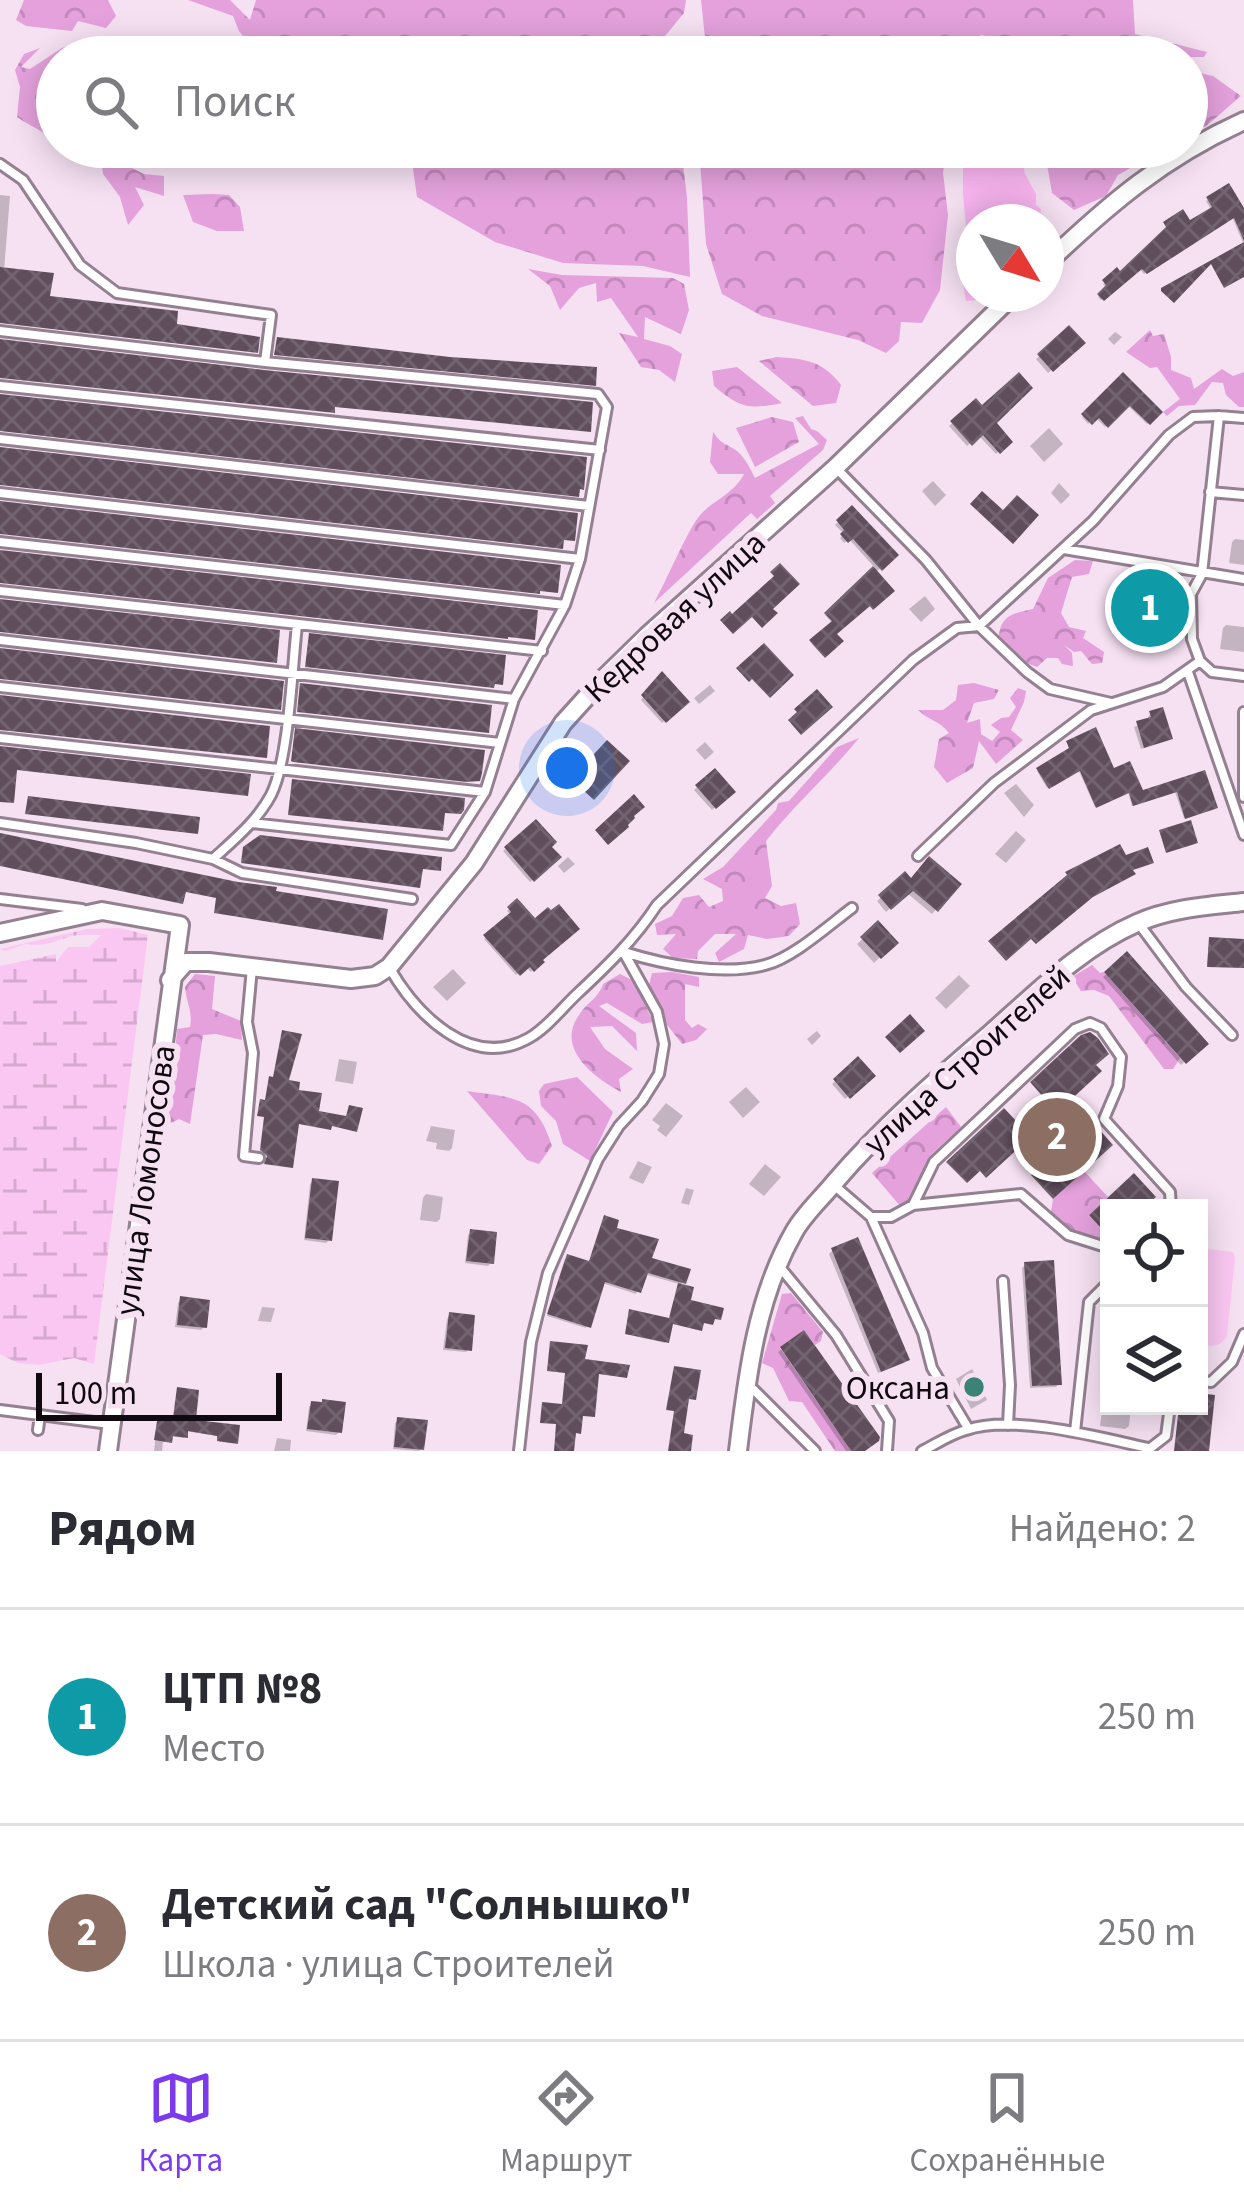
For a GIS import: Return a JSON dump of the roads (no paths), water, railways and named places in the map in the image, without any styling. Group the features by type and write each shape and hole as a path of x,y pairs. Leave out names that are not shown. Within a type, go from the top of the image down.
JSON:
{"street":[{"path":"1208,140 1244,121"},
{"path":"1064,247 1157,168"},
{"name":"Кедровая улица","path":"389,968 474,862 562,723 647,636 836,467 995,312"},
{"name":"улица Строителей","path":"738,1451 746,1382 778,1264 796,1228 867,1144 1093,948 1138,923 1190,908 1244,902"},
{"path":"0,933 102,911"},
{"name":"улица Ломоносова","path":"102,911 180,925 108,1451"},
{"path":"170,980 186,962 351,979 375,976 389,968"}],"lane":[{"path":"0,164 23,180 80,265 117,292 272,315 265,362"},
{"path":"0,331 598,394 607,407 580,559 565,604 514,699 484,791 451,845 252,823"},
{"path":"0,386 600,450"},
{"path":"1219,416 1202,574 1191,594 1192,639 1200,662 1212,673 1244,676"},
{"path":"389,968 400,987 445,1034 502,1048 531,1037 623,951 657,904 913,660 957,628 980,626 1094,521 1169,435 1193,418 1244,418"},
{"path":"0,439 589,506"},
{"path":"836,467 1027,672 1050,689 1112,704"},
{"path":"1210,492 1244,495"},
{"path":"0,493 580,559"},
{"path":"0,542 565,604"},
{"path":"1064,549 1244,579"},
{"path":"0,591 542,651"},
{"path":"213,859 252,823 273,792 297,625"},
{"path":"0,640 514,699"},
{"path":"918,856 994,782 1091,710 1163,687 1200,662"},
{"path":"1187,671 1244,835"},
{"path":"0,687 500,743"},
{"path":"1244,712 1244,797"},
{"path":"0,738 484,791"},
{"path":"0,823 136,843 213,859 242,873 412,898"},
{"path":"1244,891 1244,902"},
{"path":"0,899 102,911"},
{"path":"623,951 660,964 733,969 768,965 852,908"},
{"path":"1138,923 1186,987 1232,1035"},
{"path":"519,1451 531,1342 548,1274 598,1159 659,1074 664,1044 656,1012 623,951"},
{"path":"252,967 247,1022 253,1053 244,1156 259,1158"},
{"path":"913,1204 934,1162 1075,1029 1090,1023 1101,1028 1121,1057 1118,1086 1104,1119 1170,1192 1170,1199"},
{"path":"833,1184 871,1217 923,1333 932,1368 968,1428"},
{"path":"871,1217 891,1216 913,1204 1021,1194 1068,1235 1100,1245"},
{"path":"778,1264 836,1335 889,1421 887,1451"},
{"path":"1003,1281 1008,1425"},
{"path":"1075,1432 1089,1302 1100,1291"},
{"path":"1208,1382 1232,1362 1244,1334"},
{"path":"746,1382 814,1451"},
{"path":"0,1410 112,1424"},
{"path":"38,1430 40,1415"},
{"path":"922,1451 968,1428 1008,1425 1075,1432 1148,1449 1166,1436 1169,1415"}],"place":[{"name":"ЦТП №8","path":"1150,608"},
{"name":"Детский сад \"Солнышко\"","path":"1057,1137"},
{"name":"Оксана","path":"974,1387"}]}
